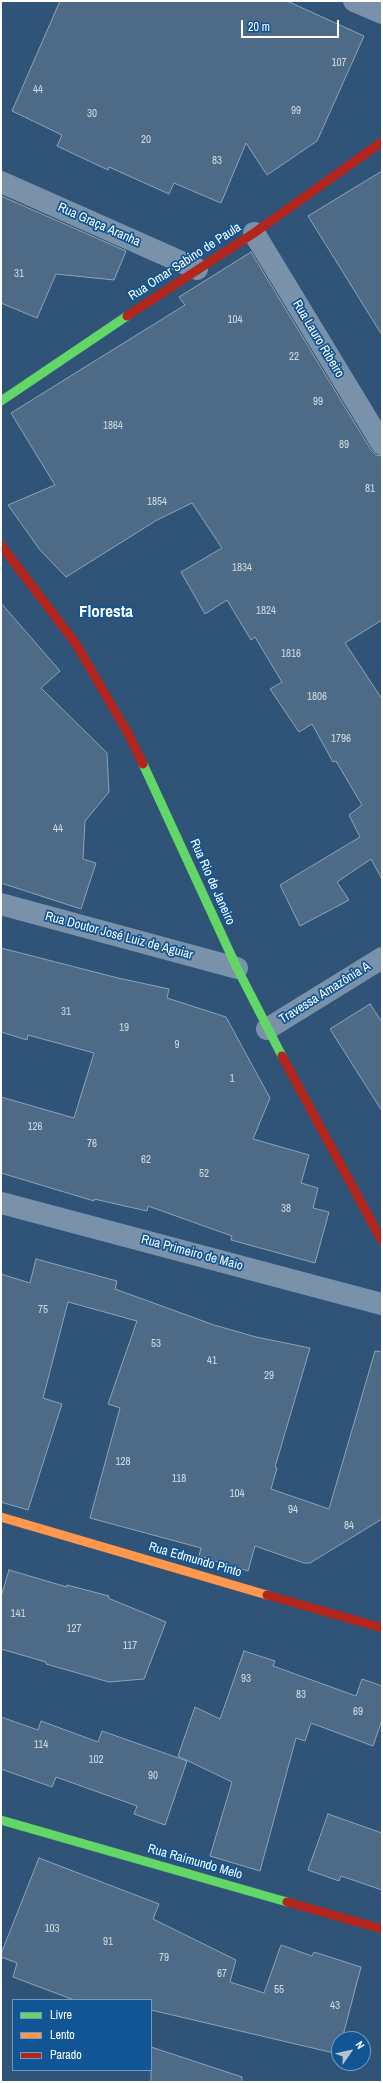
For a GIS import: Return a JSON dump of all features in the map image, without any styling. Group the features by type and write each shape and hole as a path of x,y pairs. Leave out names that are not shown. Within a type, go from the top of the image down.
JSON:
{"street":[{"path":"354,1 382,13"},
{"name":"Rua Omar Sabino de Paula","path":"1,401 197,269 254,233 382,142"},
{"name":"Rua Graça Aranha","path":"1,182 197,269"},
{"name":"Rua Lauro Ribeiro","path":"254,233 382,444"},
{"name":"Rua Rio de Janeiro","path":"1,545 76,644 128,735 176,834 236,968 267,1029 382,1241"},
{"name":"Rua Doutor José Luiz de Aguiar","path":"1,904 236,968"},
{"name":"Travessa Amazônia A","path":"267,1029 382,958"},
{"name":"Rua Primeiro de Maio","path":"1,1203 382,1304"},
{"name":"Rua Edmundo Pinto","path":"1,1517 382,1628"},
{"name":"Rua Raimundo Melo","path":"1,1820 382,1929"}],"building":[{"path":"60,1 287,1 364,36 317,141 267,175 246,143 221,203 174,183 169,194 109,167 108,170 57,146 62,135 12,111"},
{"path":"382,171 382,335 308,216"},
{"path":"1,196 126,251 114,280 56,274 37,318 1,303"},
{"path":"251,252 371,450 376,455 382,456 382,620 345,643 382,699 382,879 371,859 337,882 349,900 300,926 280,885 360,837 349,815 362,805 336,761 333,762 312,724 299,732 270,689 282,682 255,637 251,640 227,600 205,614 181,572 222,548 192,503 157,520 66,577 40,550 8,505 55,485 11,413 185,305 179,297"},
{"path":"1,603 60,671 41,688 107,753 109,792 85,821 83,859 96,863 81,909 1,883"},
{"path":"1,948 118,978 169,989 167,998 226,1017 270,1098 253,1139 309,1155 301,1183 318,1188 313,1208 329,1212 315,1263 231,1240 232,1236 148,1206 147,1211 94,1199 94,1201 1,1173 1,1097 74,1118 94,1053 28,1035 27,1040 1,1032"},
{"path":"370,1004 382,1022 382,1111 330,1029"},
{"path":"36,1259 117,1281 115,1289 214,1325 256,1337 310,1348 275,1467 277,1468 271,1489 329,1509 375,1351 382,1352 382,1519 310,1563 304,1563 255,1546 248,1571 199,1556 201,1548 90,1518 120,1408 108,1404 137,1321 68,1302 43,1398 62,1404 28,1510 1,1502 1,1274 30,1283"},
{"path":"9,1570 67,1587 67,1585 109,1596 108,1598 166,1622 144,1679 109,1682 1,1649 1,1597"},
{"path":"244,1651 275,1661 273,1666 356,1696 362,1679 382,1686 382,1720 373,1746 311,1723 305,1741 296,1738 260,1871 210,1856 232,1782 178,1756 195,1707 220,1719"},
{"path":"1,1717 38,1730 41,1721 98,1742 102,1731 187,1761 165,1825 134,1814 137,1806 56,1777 52,1787 1,1769"},
{"path":"328,1814 382,1833 382,1890 341,1876 339,1881 308,1870"},
{"path":"39,1858 159,1904 153,1919 236,1960 230,1982 264,1993 281,1945 312,1956 314,1952 361,1967 344,2031 331,2031 331,2052 152,2010 152,1999 71,1999 13,1977 17,1963 1,1957"},
{"path":"152,2047 242,2077 242,2082 151,2082"}],"traffic: fast":[{"path":"1,401 127,316"},
{"path":"143,764 237,968 282,1056"},
{"path":"1,1820 287,1902"}],"traffic: slow":[{"path":"1,1517 267,1595"}],"traffic: jam":[{"path":"127,316 254,233 382,142"},
{"path":"1,545 76,644 129,735 143,764"},
{"path":"282,1056 382,1241"},
{"path":"267,1595 382,1628"},
{"path":"287,1902 382,1929"}],"district":[{"name":"Floresta","path":"106,612"}]}
